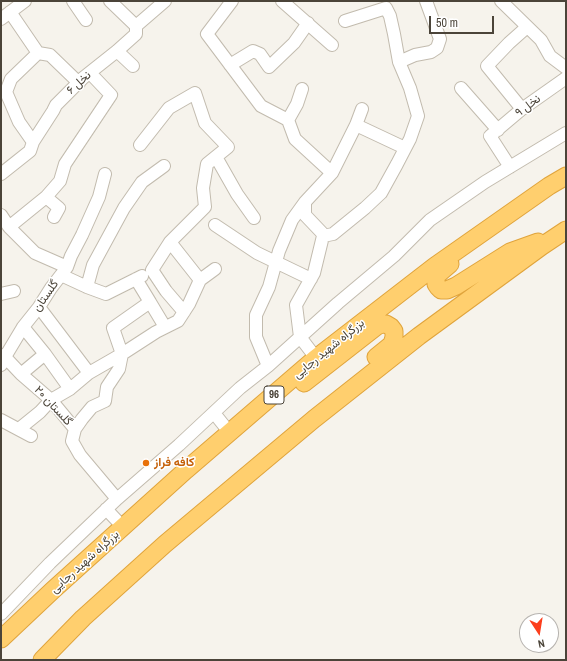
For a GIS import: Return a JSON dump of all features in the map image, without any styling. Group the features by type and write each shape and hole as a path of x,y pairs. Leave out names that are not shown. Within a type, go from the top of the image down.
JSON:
{"highway":[{"name":"بزرگراه شهید رجایی","path":"1,639 186,470 316,358 434,266 549,186 566,176"},
{"path":"481,233 460,255 436,276 436,284 441,290 447,290 456,286 510,252 563,232"},
{"path":"42,660 84,618 165,544 314,419 419,336 563,232"},
{"path":"258,409 289,394 377,326 386,324 394,331 392,344 356,374 347,393"}],"street":[{"path":"25,1 6,16 38,53 50,55 79,82"},
{"path":"73,1 86,20"},
{"path":"110,1 136,26"},
{"path":"232,1 206,34 261,106 288,120 295,140 332,173"},
{"path":"282,1 332,45"},
{"path":"399,62 431,52 437,48 440,39 426,1"},
{"path":"501,1 541,40 550,56 566,68"},
{"name":"نخل ۶","path":"1,174 30,151 33,142 56,105 79,82 136,34 136,26 158,3"},
{"path":"316,358 300,337 296,305 314,273 323,236 333,234 381,193 410,139 418,116 410,88 399,62 390,16 386,8 345,21"},
{"path":"230,65 253,51 260,54 269,67 294,43 308,24"},
{"path":"522,109 487,66 527,27"},
{"path":"117,51 133,66"},
{"path":"33,142 19,122 6,92 11,79 38,53"},
{"path":"9,227 46,197 60,180 65,164 111,95 90,73"},
{"name":"نخل ۹","path":"494,133 522,109 566,78"},
{"path":"461,88 494,133 510,167"},
{"path":"288,120 297,104 302,89"},
{"path":"140,146 169,108 195,93 205,123 228,147 207,164 203,188 205,207 170,242 152,270 184,312"},
{"path":"268,366 256,337 256,315 268,287 279,252 292,220 305,202 332,173 356,125 362,109"},
{"path":"356,125 405,148"},
{"path":"1,614 50,563 106,509 240,388 268,366 338,303 394,256 430,220 485,182 566,133"},
{"path":"216,156 237,194 254,218"},
{"path":"87,287 93,265 124,208 142,182 164,166"},
{"path":"1,215 9,227 35,252 64,271 99,197 105,174"},
{"path":"46,197 59,208 54,217"},
{"path":"305,202 305,215 325,236"},
{"path":"215,225 257,253 311,279"},
{"path":"170,242 200,280"},
{"path":"19,429 40,412 51,400 70,389 89,373 156,332 178,321 189,304 200,280 215,269"},
{"name":"گلستان","path":"2,359 23,327 39,308 51,288 64,271 87,287 106,294 152,270"},
{"path":"136,279 165,328"},
{"path":"1,294 14,291"},
{"path":"75,429 92,407 105,401 107,387 119,369 122,354 113,328 150,302"},
{"path":"39,308 89,373"},
{"path":"23,327 45,354 70,389"},
{"path":"21,374 45,354"},
{"name":"گلستان ۲۰","path":"2,359 51,400 75,429 72,441 80,455 117,499"},
{"path":"214,413 230,433"},
{"path":"1,420 31,436"},
{"path":"106,509 123,527"}],"place":[{"name":"کافه فراز","path":"146,463"}]}
